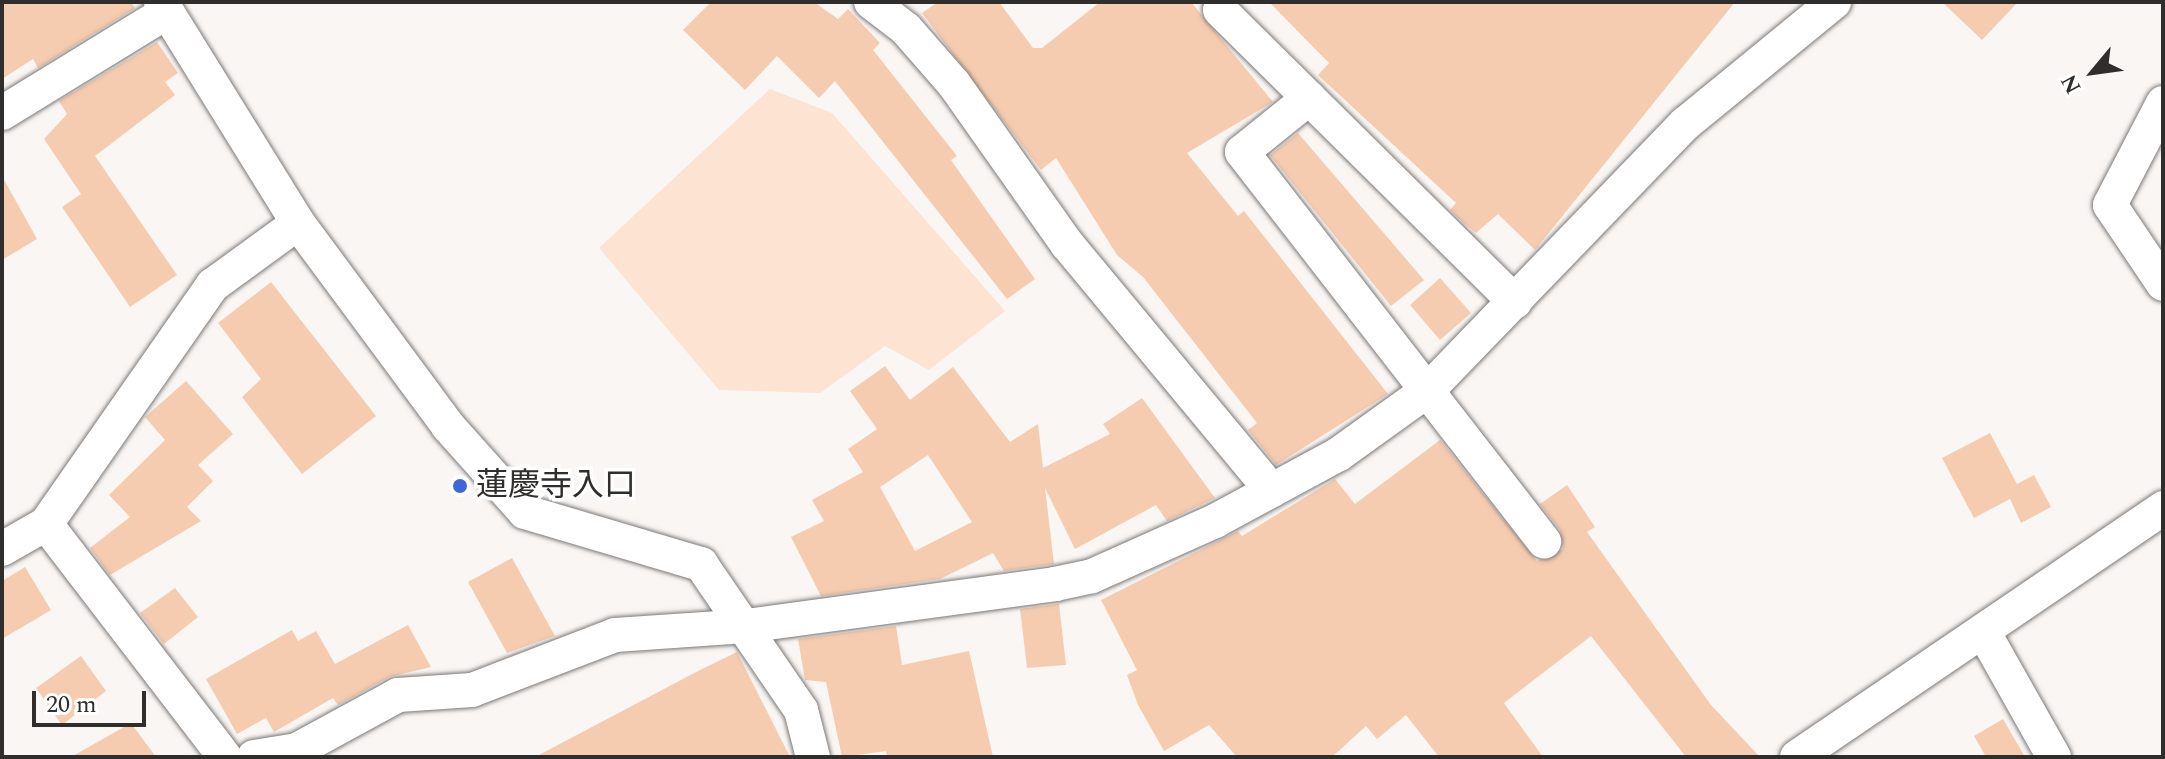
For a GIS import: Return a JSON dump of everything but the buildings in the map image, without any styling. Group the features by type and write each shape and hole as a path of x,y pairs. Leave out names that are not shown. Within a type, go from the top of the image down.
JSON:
{"street":[{"path":"871,2 906,29 954,84 1067,244 1271,490"},
{"path":"254,757 297,750 398,695 472,690 615,635 746,626 1092,576 1271,490 1379,429 1428,390 1685,124 1834,2"},
{"path":"2,113 164,7 298,223 425,398 525,512 701,564 801,710 813,757"},
{"path":"1220,10 1515,302"},
{"path":"1309,98 1242,152 1544,542"},
{"path":"2163,103 2110,205 2163,284"},
{"path":"2,549 46,524 213,285 298,223"},
{"path":"1797,757 2163,508"},
{"path":"46,524 225,757"},
{"path":"1983,631 2054,757"}],"shaded area":[{"path":"770,89 832,113 1005,311 929,370 885,346 820,393 719,390 599,248"}],"place":[{"name":"蓮慶寺入口","path":"460,486"}]}
